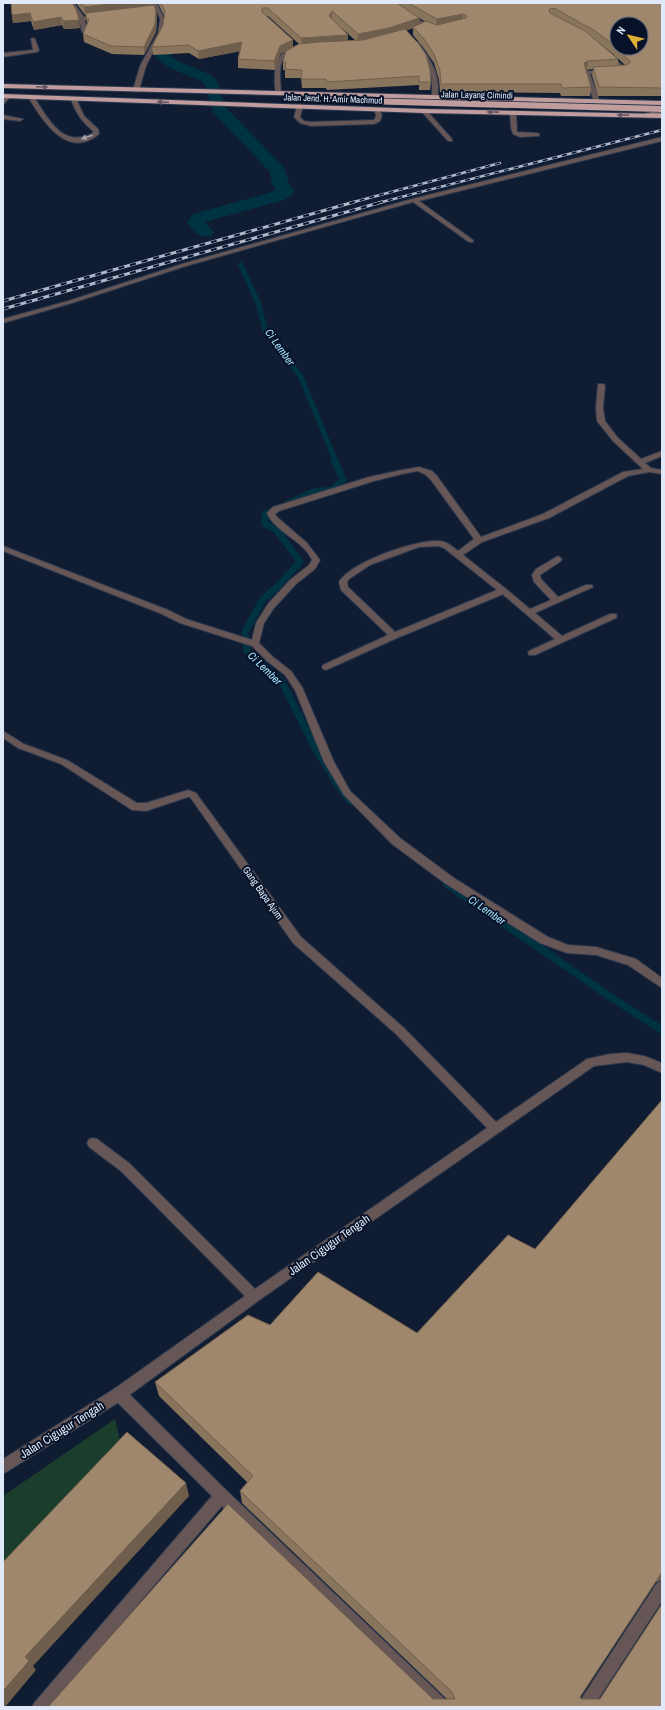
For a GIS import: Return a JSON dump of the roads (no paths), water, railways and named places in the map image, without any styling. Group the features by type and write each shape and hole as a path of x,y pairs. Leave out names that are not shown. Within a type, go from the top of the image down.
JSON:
{"highway":[{"name":"Jalan Jend. H. Amir Machmud","path":"3,86 224,93 278,93 662,103"},
{"name":"Jalan Layang Cimindi","path":"231,93 292,99 662,109"},
{"name":"Jalan Jend. H. Amir Machmud","path":"5,96 223,103 377,110 662,116"},
{"name":"Jalan Layang Cimindi","path":"223,103 292,99"},
{"path":"597,102 601,115"}],"main road":[{"path":"641,115 662,112"}],"street":[{"path":"71,3 78,10 83,19 84,31"},
{"path":"136,90 143,66 160,33 162,19 155,3"},
{"path":"388,3 425,28 436,31"},
{"path":"149,10 157,10"},
{"path":"83,19 105,16"},
{"path":"411,38 429,59 435,75 435,97"},
{"path":"3,56 35,51 33,39"},
{"path":"294,45 300,50"},
{"path":"278,93 279,68 282,57 286,54 307,49"},
{"path":"597,102 587,73 625,71 604,51"},
{"path":"3,103 5,96"},
{"path":"32,98 44,118 65,138 73,140 91,138 96,134 96,130 86,123 78,113 74,99"},
{"path":"300,106 297,117 302,122 311,124 374,122 378,120 379,115 377,110"},
{"path":"424,111 450,140"},
{"path":"513,113 514,117 512,127 515,134 537,135"},
{"path":"3,117 20,119"},
{"path":"3,321 70,302 184,265 414,200 662,139"},
{"path":"414,200 471,241"},
{"path":"601,386 601,422 610,433 649,470"},
{"path":"640,462 662,453"},
{"path":"252,643 260,623 271,606 293,582 312,567 316,560 315,556 309,550 273,518 271,513 276,509 372,479 419,469 429,473 434,478 479,540"},
{"path":"457,554 479,540 546,516 626,474 649,470 662,472"},
{"path":"394,636 344,588 343,582 346,577 367,563 418,545 439,543 448,546 561,639"},
{"path":"3,548 165,612 183,621 252,643 288,673 299,689 329,762 347,793 396,841 450,881 544,940 567,949 596,951 632,962 662,984"},
{"path":"558,559 539,570 536,575 537,580 558,601"},
{"path":"529,613 589,587"},
{"path":"326,667 394,636 503,591"},
{"path":"532,652 613,616"},
{"name":"Gang Bapa Ajum","path":"3,734 21,746 64,762 136,807 146,807 188,793 193,795 297,940 400,1031 495,1129"},
{"name":"Jalan Cigugur Tengah","path":"3,1467 119,1394 591,1062 615,1056 647,1060 662,1068"},
{"path":"93,1143 125,1167 254,1298"},
{"path":"119,1394 222,1496 442,1707"},
{"path":"40,1707 222,1496"},
{"path":"584,1707 662,1588"}],"waterway":[{"name":"Ci Lember","path":"167,3 171,14 182,23 162,57 173,64 206,78 212,84 219,109 278,171 281,184 286,191 278,196 199,218 196,222 205,232"},
{"name":"Ci Lember","path":"241,265 258,303 265,329 301,377 335,460"},
{"name":"Ci Lember","path":"289,503 314,492 332,490 343,480 334,459"},
{"name":"Ci Lember","path":"277,509 265,514 265,524 276,529 300,562 278,586 263,599 245,632 247,651 282,682 316,750 337,783"},
{"name":"Ci Lember","path":"336,782 350,801"},
{"name":"Ci Lember","path":"447,884 612,998 662,1030"}],"railway":[{"path":"378,203 662,130"},
{"path":"350,203 500,163"},
{"path":"3,301 354,202"},
{"path":"3,309 382,202"}]}
